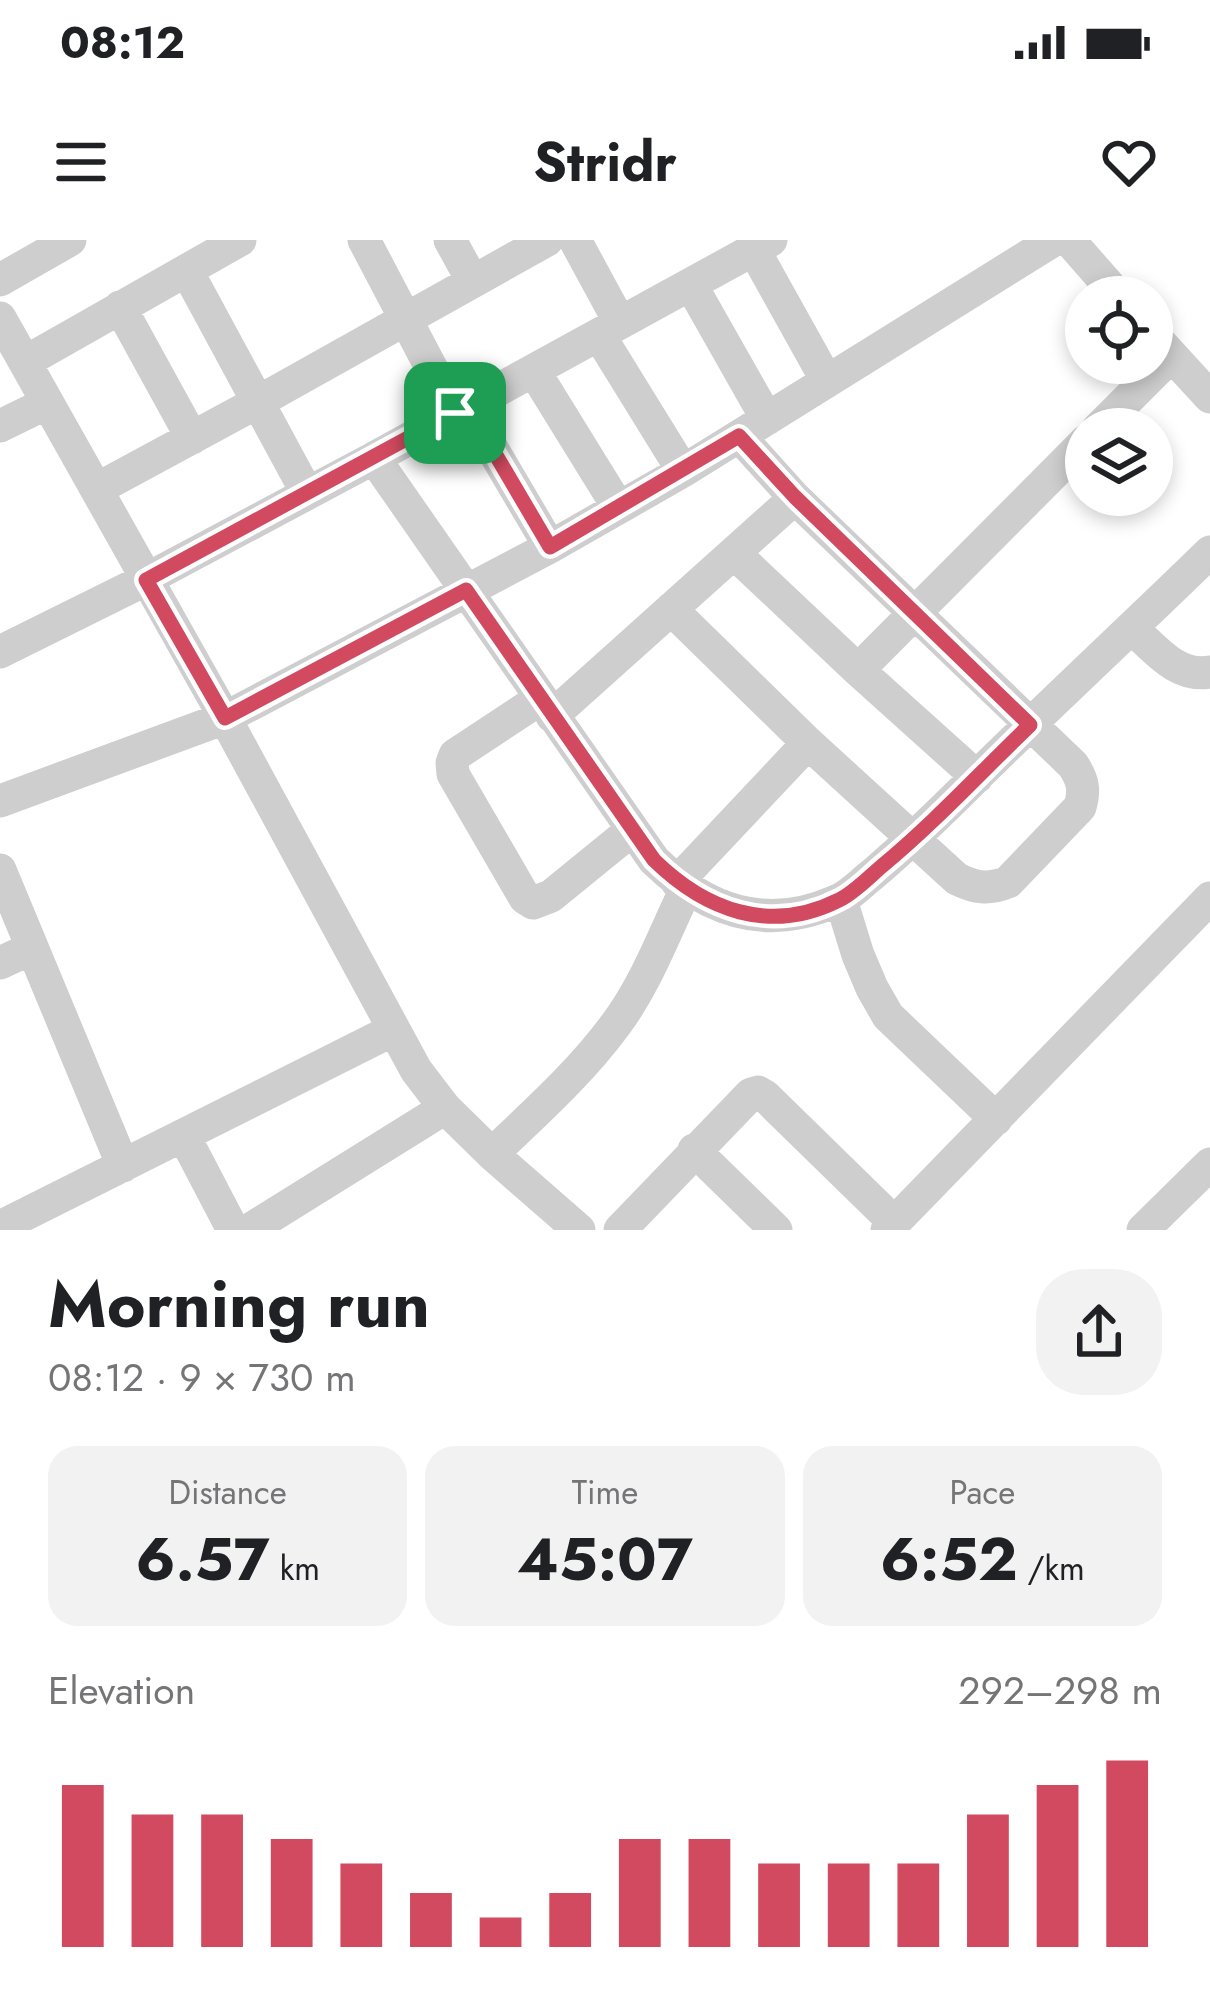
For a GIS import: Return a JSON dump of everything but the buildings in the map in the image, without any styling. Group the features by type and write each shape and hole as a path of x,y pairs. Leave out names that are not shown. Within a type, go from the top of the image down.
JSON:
{"street":[{"path":"0,280 70,240"},
{"path":"25,362 240,240"},
{"path":"364,240 461,410 550,547"},
{"path":"450,240 472,280"},
{"path":"97,489 547,240"},
{"path":"574,240 609,328 682,471"},
{"path":"0,801 225,718 550,547 753,428 1054,240"},
{"path":"1069,240 1101,276"},
{"path":"0,652 146,580 766,243 826,381"},
{"path":"187,272 307,493"},
{"path":"671,609 808,743 957,878 974,887 992,889 1008,882 1080,807 1084,792 1073,765 795,497 753,428 691,285"},
{"path":"120,308 192,438"},
{"path":"0,318 416,1070 445,1108 565,1226"},
{"path":"1173,357 1210,398"},
{"path":"534,371 618,506"},
{"path":"1114,408 1132,384"},
{"path":"0,426 47,403"},
{"path":"374,458 654,860 681,886 746,915 776,917 841,900 916,838 1210,551"},
{"path":"857,670 1065,462"},
{"path":"632,830 550,896 533,903 525,898 453,774 455,755 546,708 671,609 795,497"},
{"path":"734,553 976,777"},
{"path":"1132,628 1177,668 1196,674 1210,671"},
{"path":"491,1154 573,1075 618,1022 681,886 808,743"},
{"path":"0,870 123,1166"},
{"path":"620,1230 694,1150 758,1092 891,1226 1210,898"},
{"path":"841,900 858,955 887,1016 996,1118"},
{"path":"0,963 32,948"},
{"path":"8,1222 393,1030"},
{"path":"249,1230 445,1108"},
{"path":"184,1136 233,1230"},
{"path":"694,1150 776,1230"},
{"path":"1143,1230 1210,1163"}],"route":[{"path":"467,406 550,547 739,436 795,497 1030,725 916,838 841,900 776,917 746,915 717,904 686,889 654,860 466,590 225,718 146,580 455,413 467,406"}]}
